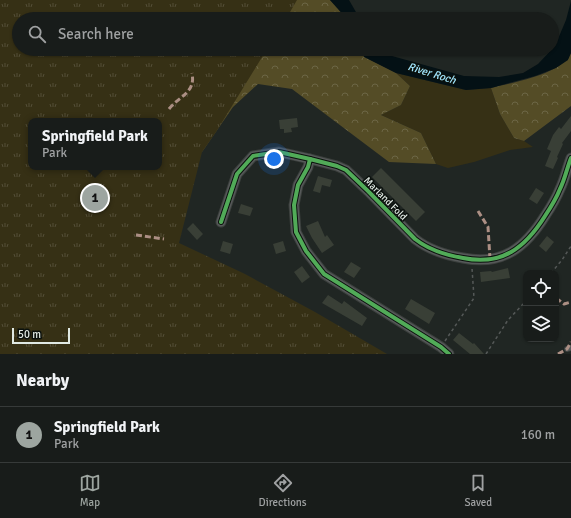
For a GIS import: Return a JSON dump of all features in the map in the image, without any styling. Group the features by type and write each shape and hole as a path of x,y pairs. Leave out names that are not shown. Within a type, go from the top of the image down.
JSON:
{"street":[{"name":"Marland Fold","path":"221,222 237,174 253,156 279,152 337,166 346,170 415,239 424,246 446,254 472,260 498,258 513,252 525,242 540,224 555,200 566,176 571,158"},
{"path":"310,159 308,167 304,172 296,191 294,205 296,232 306,251 324,274 441,347 449,354"}],"path":[{"path":"554,270 571,246"},
{"path":"441,347 474,298 472,260"},
{"path":"486,354 508,320 523,303"}],"green space":[{"path":"0,0 297,0 290,12 12,12 12,56 263,56 202,152 179,243 245,274 315,312 387,354 0,354"},
{"path":"223,0 330,0 341,12 226,12"},
{"path":"571,53 571,106 524,141 514,138 500,114 491,88 524,80 547,72 565,61"},
{"path":"214,56 365,56 396,73 410,86 401,105 381,115 421,133 436,164 389,162 292,89 258,84 233,107 202,152"},
{"path":"396,73 466,90 491,88 500,114 514,138 524,141 533,147 510,150 474,162 448,168 436,164 421,133 381,115 401,105 410,86"}],"water":[{"path":"330,0 349,0 356,12 341,12"},
{"name":"River Roch","path":"571,1 571,53 568,60 556,68 535,76 491,88 466,90 396,73 364,56 392,56 464,76 499,77 523,73 538,64 546,56 559,56 559,37 566,20"}],"building":[{"path":"571,116 571,131 562,143 563,144 553,169 545,166 551,151 547,149 553,135 559,127 561,129"},
{"path":"297,118 298,127 291,128 292,132 284,133 284,129 280,129 279,120"},
{"path":"381,168 425,212 416,221 372,177"},
{"path":"318,176 332,180 330,187 322,185 320,193 313,191"},
{"path":"536,188 544,193 537,204 529,199"},
{"path":"241,204 253,208 250,216 238,213"},
{"path":"318,221 325,237 327,235 334,245 322,253 306,226"},
{"path":"193,223 203,234 197,240 187,229"},
{"path":"547,236 554,242 546,252 539,246"},
{"path":"223,241 233,244 230,254 220,251"},
{"path":"283,241 286,251 276,254 273,244"},
{"path":"351,262 361,268 354,278 344,272"},
{"path":"302,266 310,277 302,283 294,272"},
{"path":"508,268 510,278 481,282 480,272 492,272"},
{"path":"328,295 342,304 344,301 367,318 362,326 322,303"},
{"path":"411,299 435,313 429,324 405,309"},
{"path":"459,333 473,344 474,343 484,354 470,354 453,340"}],"marked path":[{"path":"169,109 189,90 193,80 192,73"},
{"path":"478,211 488,227 490,259"},
{"path":"136,235 164,239"},
{"path":"559,300 564,304 571,302"},
{"path":"558,354 567,349 571,342"}],"cycle path":[{"path":"221,222 237,174 253,156 279,152 310,159"},
{"path":"449,354 441,347 324,274 306,251 296,232 294,205 298,185 308,167 310,159 346,170 420,243 444,254 477,260 501,257 521,245 529,237 555,200 571,158"}],"place":[{"name":"Springfield Park","path":"95,198"}]}
